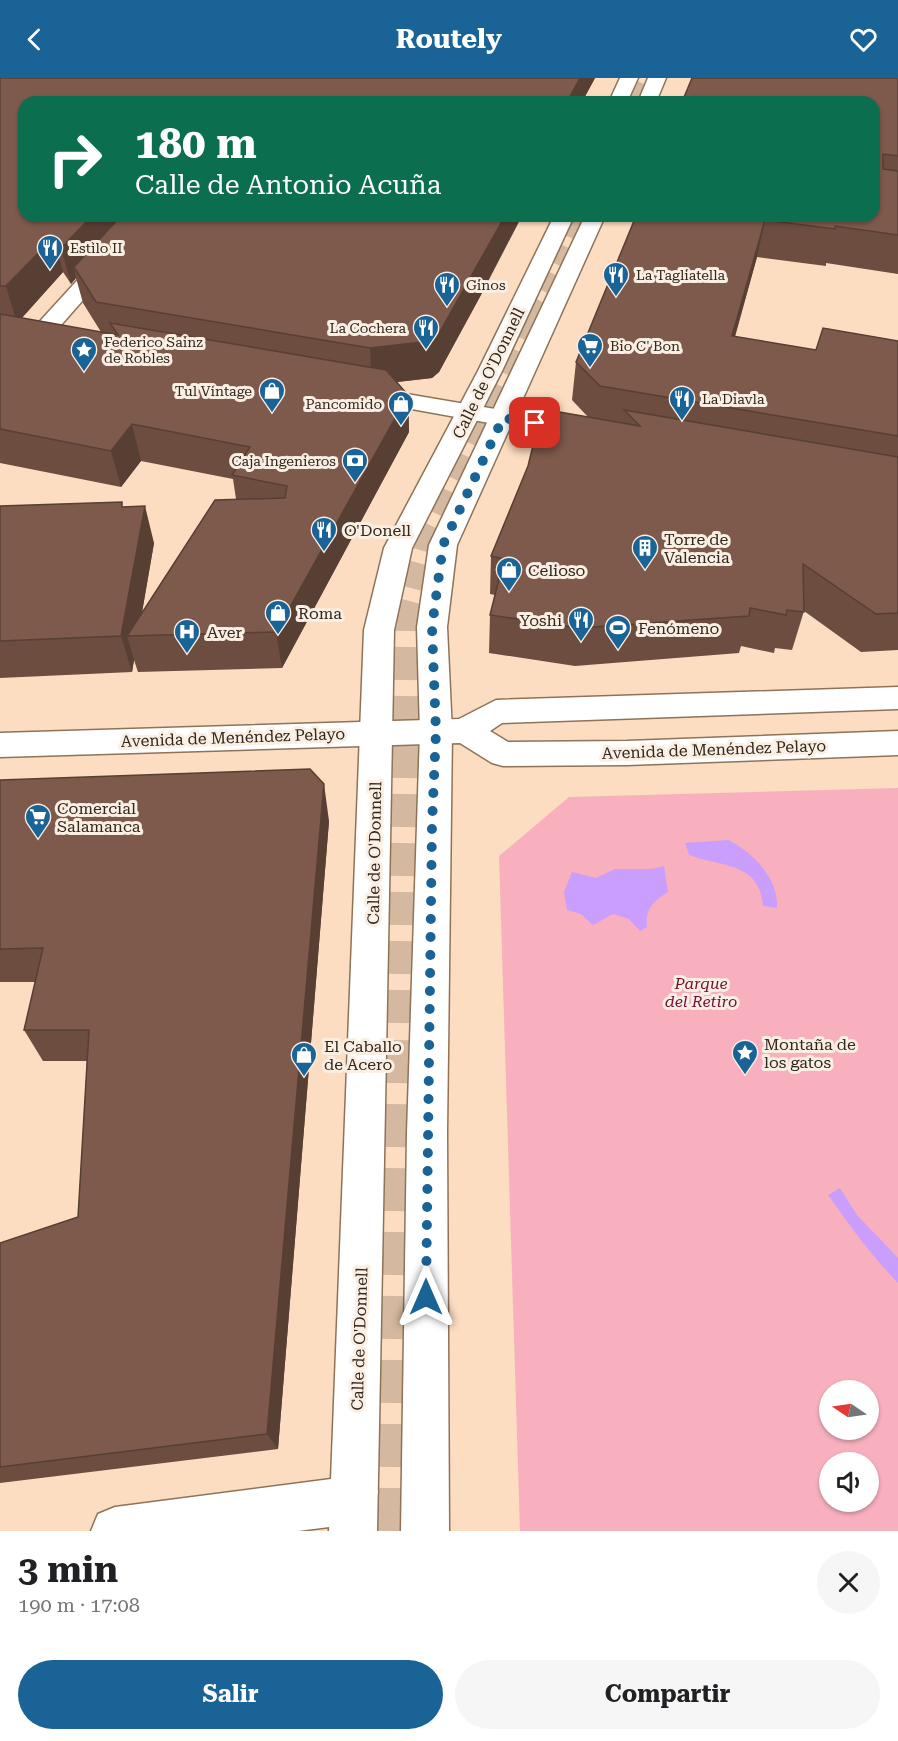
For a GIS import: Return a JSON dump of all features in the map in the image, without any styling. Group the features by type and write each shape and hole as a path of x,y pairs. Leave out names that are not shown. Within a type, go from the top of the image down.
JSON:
{"main road":[{"path":"621,96 629,78"},
{"path":"650,96 657,78"},
{"path":"63,340 29,334 141,222"},
{"name":"Calle de O'Donnell","path":"354,1511 379,630 398,548 470,412 561,222"},
{"name":"Calle de O'Donnell","path":"424,1531 432,824 451,731 432,627 443,545 592,222"},
{"path":"346,390 606,436"},
{"path":"451,731 496,712 898,698"},
{"name":"Avenida de Menéndez Pelayo","path":"0,745 451,731 503,754 627,753 898,743"},
{"path":"115,1531 337,1502 354,1511"}],"green space":[{"name":"Parque del Retiro","path":"898,788 898,1531 520,1531 499,856 569,797"}],"shaded area":[{"path":"728,840 755,859 763,868 774,887 777,908 763,906 755,881 747,874 737,868 689,855 685,843"},
{"path":"664,866 668,892 649,910 647,927 640,931 629,919 613,914 593,925 581,914 567,910 564,892 572,872 596,878 615,869 652,869"},
{"path":"840,1188 857,1215 898,1258 898,1283 870,1251 828,1195"}],"building":[{"path":"0,78 580,78 570,96 18,96 18,222 86,222 61,248 54,237 6,286 0,286"},
{"path":"692,78 898,78 898,156 883,154 883,169 898,171 898,235 835,226 835,229 781,222 880,222 880,96 684,96"},
{"path":"115,222 502,222 438,335 431,341 370,348 96,302 74,267"},
{"path":"634,222 764,222 732,336 816,350 823,328 898,341 898,436 600,386 576,362"},
{"path":"0,314 118,335 110,323 386,370 408,395 276,632 127,636 215,500 285,498 287,486 232,475 250,447 132,424 111,451 0,429"},
{"path":"542,409 640,426 624,410 898,457 898,613 876,614 803,564 804,612 787,610 786,615 750,608 749,616 579,628 490,615 504,559 491,556 528,466"},
{"path":"122,502 122,507 145,506 121,636 0,641 0,506"},
{"path":"310,769 324,784 267,1434 0,1467 0,1243 78,1217 89,1030 24,1030 43,948 0,949 0,780"}],"tunnel":[{"path":"638,96 647,78"},
{"path":"532,319 578,222"},
{"path":"406,627 432,530 533,317"},
{"path":"399,1023 406,625"},
{"path":"391,1531 399,1021"}],"place":[{"name":"Estilo II","path":"50,271"},
{"name":"La Tagliatella","path":"616,298"},
{"name":"Ginos","path":"447,308"},
{"name":"La Cochera","path":"426,351"},
{"name":"Bio C' Bon","path":"590,369"},
{"name":"Federico Sainz de Robles","path":"84,373"},
{"name":"Tul Vintage","path":"272,414"},
{"name":"La Diavla","path":"682,422"},
{"name":"Pancomido","path":"401,427"},
{"name":"Caja Ingenieros","path":"355,484"},
{"name":"O'Donell","path":"324,553"},
{"name":"Torre de Valencia","path":"645,571"},
{"name":"Celioso","path":"509,593"},
{"name":"Roma","path":"278,636"},
{"name":"Yoshi","path":"581,643"},
{"name":"Fenómeno","path":"618,651"},
{"name":"Aver","path":"187,655"},
{"name":"Comercial Salamanca","path":"38,840"},
{"name":"Montaña de los gatos","path":"745,1076"},
{"name":"El Caballo de Acero","path":"304,1078"}],"route":[{"path":"426,1297 432,824 436,732 432,627 443,545 503,418 535,423"}]}
